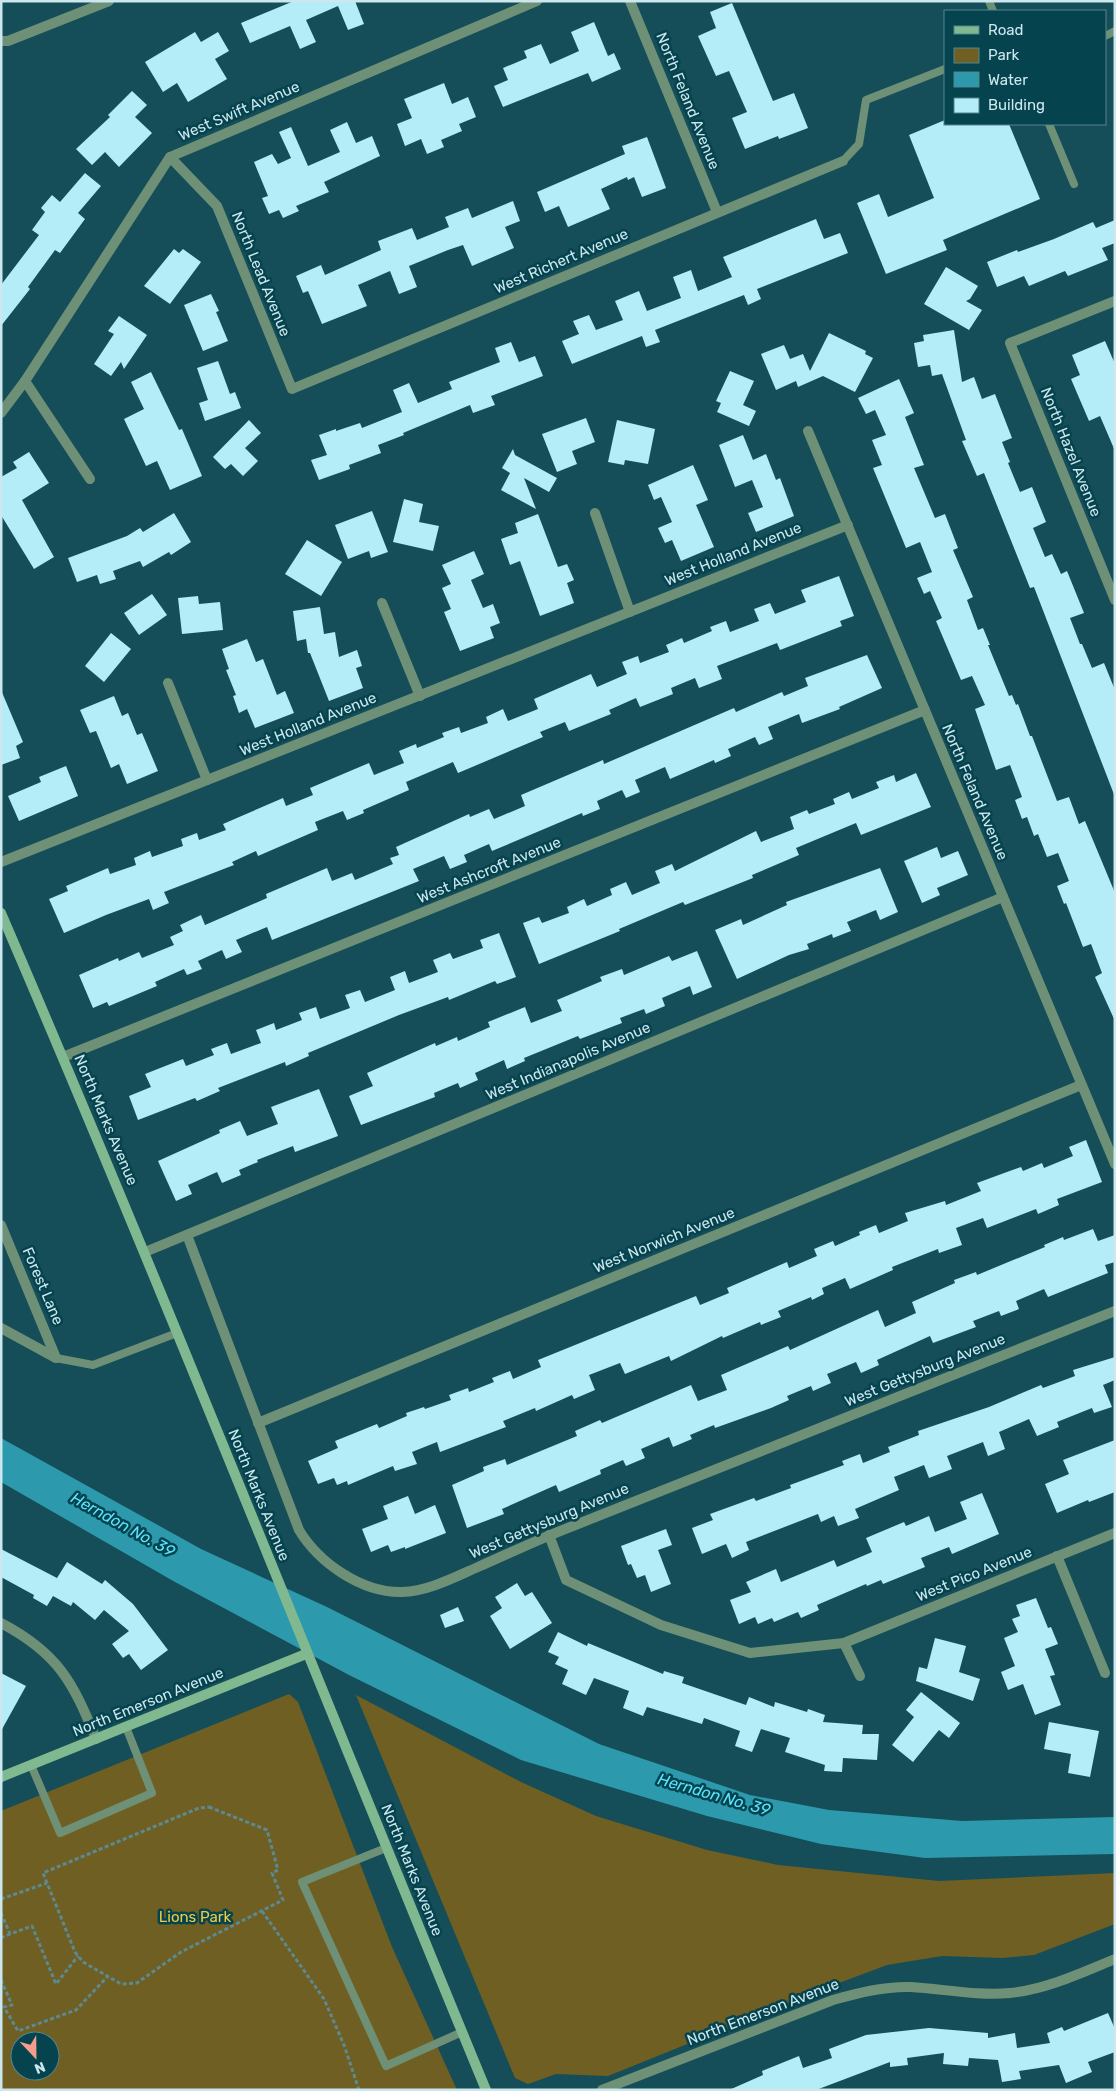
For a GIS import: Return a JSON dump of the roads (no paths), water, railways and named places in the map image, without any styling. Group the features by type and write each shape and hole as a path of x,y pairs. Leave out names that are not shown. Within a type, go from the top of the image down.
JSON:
{"main road":[{"name":"North Marks Avenue","path":"1,913 145,1252 306,1654 486,2090"},
{"name":"North Emerson Avenue","path":"1,1777 306,1654"}],"street":[{"path":"1,41 8,41 109,1"},
{"name":"West Swift Avenue","path":"1,414 25,381 170,157 537,1"},
{"name":"North Feland Avenue","path":"630,1 717,212"},
{"name":"North Lead Avenue","path":"170,157 217,206 292,389"},
{"name":"West Richert Avenue","path":"292,389 842,161"},
{"name":"North Hazel Avenue","path":"1115,301 1010,343 1115,600"},
{"path":"25,381 90,479"},
{"name":"North Feland Avenue","path":"808,431 1115,1164"},
{"path":"595,513 630,612"},
{"name":"West Holland Avenue","path":"1,862 848,525"},
{"path":"382,603 420,696"},
{"path":"168,683 207,780"},
{"name":"West Ashcroft Avenue","path":"63,1057 925,710"},
{"name":"West Indianapolis Avenue","path":"145,1252 1003,897"},
{"name":"West Norwich Avenue","path":"258,1423 1082,1085"},
{"name":"Forest Lane","path":"1,1225 56,1358"},
{"name":"West Gettysburg Avenue","path":"187,1236 299,1530 308,1545 325,1561 363,1583 390,1591 403,1592 426,1588 549,1535 1115,1311"},
{"path":"1,1328 56,1358"},
{"name":"West Pico Avenue","path":"549,1535 566,1580 661,1625 750,1653 844,1643 1115,1533"},
{"path":"1057,1556 1105,1673"},
{"path":"1,1623 34,1643 69,1678 96,1739"},
{"path":"844,1643 860,1676"},
{"name":"North Emerson Avenue","path":"602,2090 833,2000 870,1990 910,1987 986,1994 1010,1993 1038,1989 1115,1960"}],"lane":[{"path":"842,161 859,144 866,100 944,69"},
{"path":"1049,125 1074,184"},
{"path":"56,1358 93,1365 177,1333"},
{"path":"31,1765 60,1832 152,1793 126,1727"},
{"path":"386,1848 302,1882 386,2066 462,2032"}],"water":[{"name":"Herndon No. 39","path":"1,1438 201,1549 327,1607 599,1744 750,1795 829,1810 962,1821 1115,1817 1115,1854 925,1858 821,1844 707,1816 521,1760 349,1675 175,1582 1,1482"}],"park label":[{"name":"Lions Park","path":"195,1917"}]}
